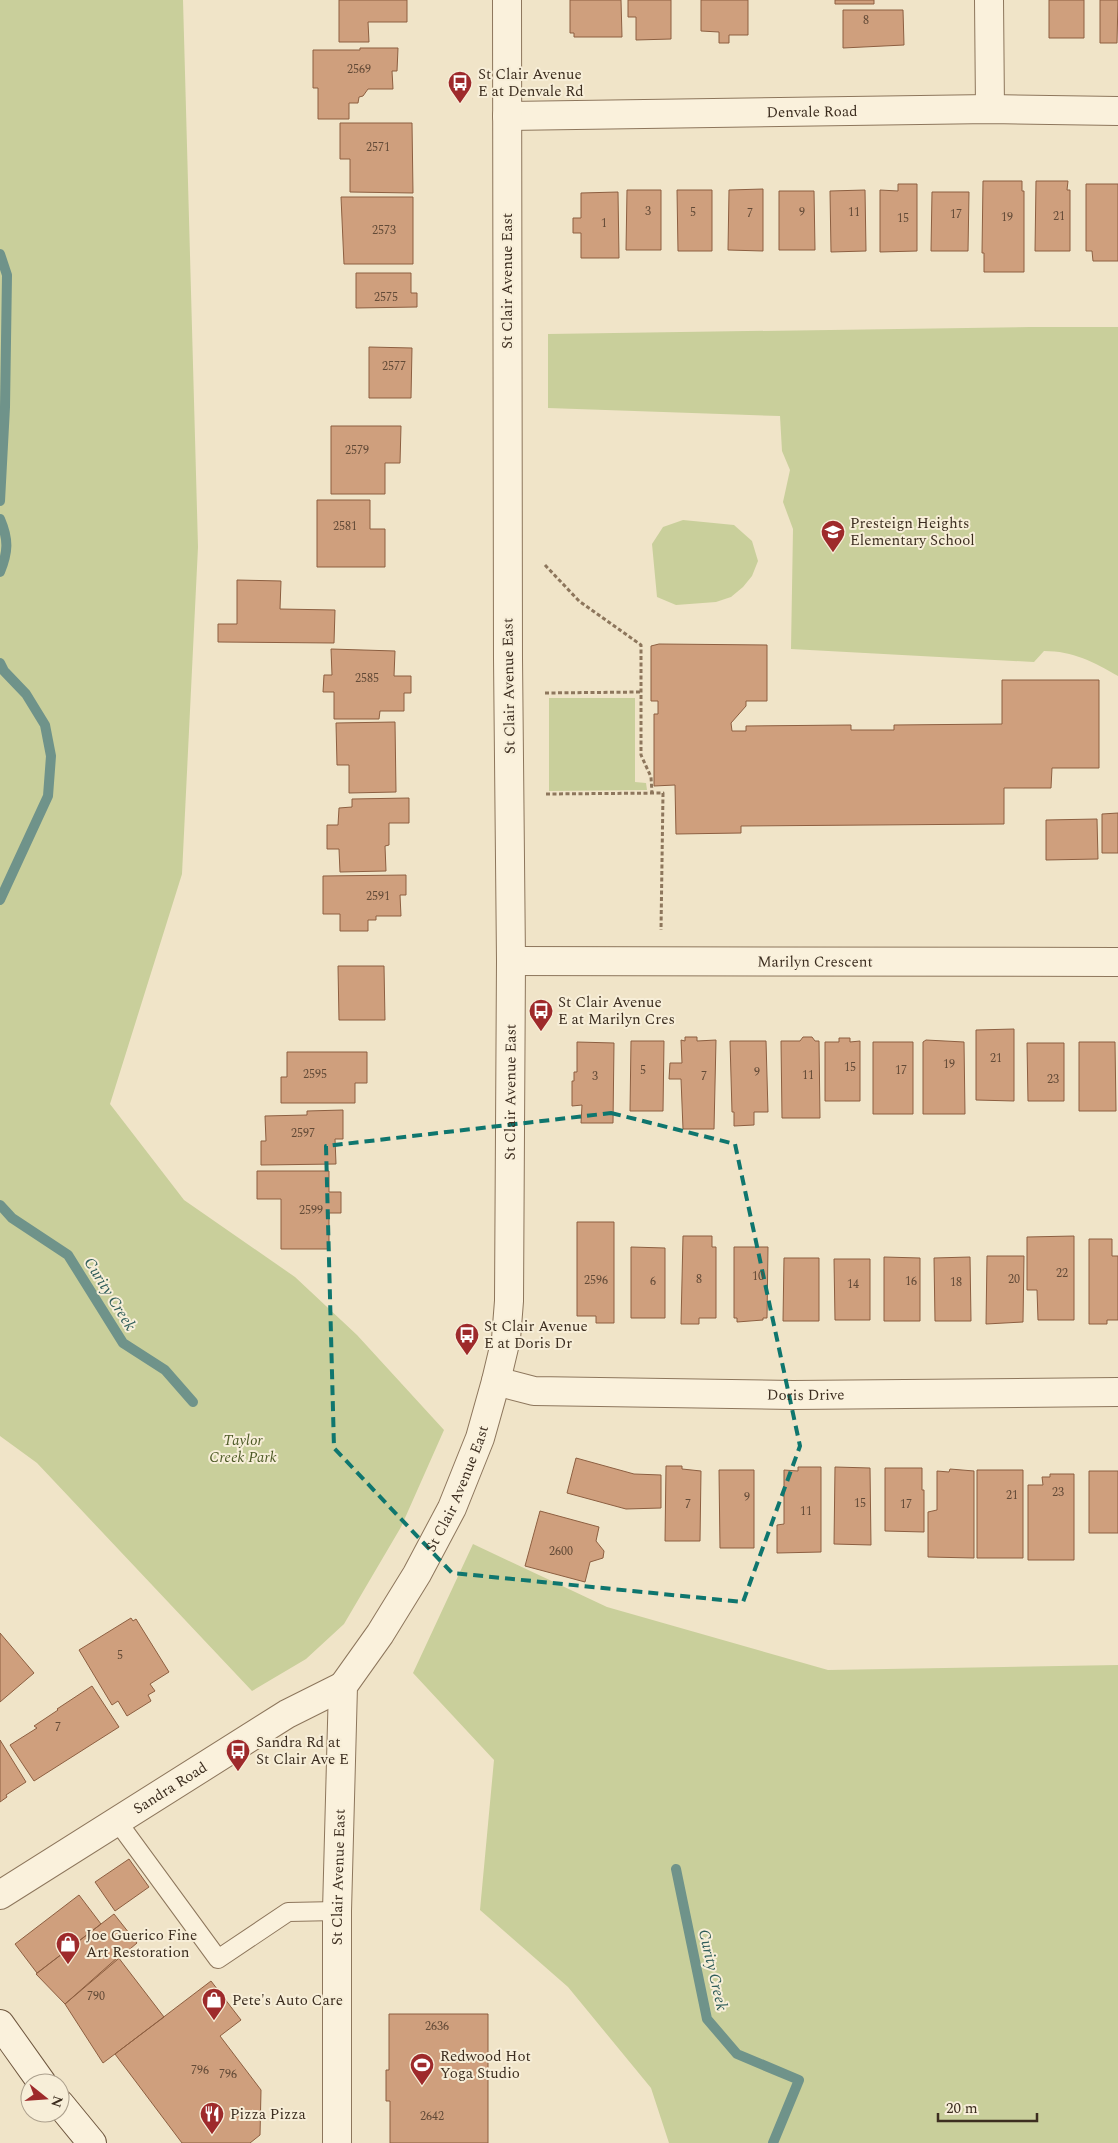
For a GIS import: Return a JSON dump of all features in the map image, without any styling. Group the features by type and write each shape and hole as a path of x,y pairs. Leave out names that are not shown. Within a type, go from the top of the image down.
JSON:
{"street":[{"name":"St Clair Avenue East","path":"337,2143 337,1910 343,1686 380,1634 417,1574 452,1508 480,1438 506,1339 511,961 508,658 507,0"},
{"path":"989,0 990,109"},
{"name":"Denvale Road","path":"507,116 990,109 1118,111"},
{"name":"Marilyn Crescent","path":"511,961 1118,962"},
{"name":"Doris Drive","path":"496,1381 534,1391 794,1395 1118,1392"},
{"name":"Sandra Road","path":"0,1894 287,1714 343,1686"},
{"path":"0,2024 35,2073"},
{"path":"70,2116 92,2143"}],"lane":[{"path":"117,1821 218,1959 288,1912 337,1910"}],"path":[{"path":"545,565 579,601 641,646 641,755 651,777 652,793"},
{"path":"545,693 641,692"},
{"path":"546,794 663,793 660,936"}],"highlighted area":[{"path":"611,1113 735,1144 800,1446 743,1602 452,1573 334,1448 326,1146"}],"green space":[{"name":"Taylor Creek Park","path":"0,0 183,0 198,547 182,874 110,1104 184,1200 295,1277 357,1335 444,1430 401,1527 344,1624 306,1659 252,1691 37,1463 0,1436"},
{"path":"1118,327 1118,676 1083,658 1055,651 1044,651 1034,662 791,649 793,529 783,502 790,470 782,451 780,416 548,408 548,334"},
{"path":"683,520 734,525 752,541 758,561 752,576 731,597 716,602 676,605 657,597 652,544 663,527"},
{"path":"549,698 635,698 635,782 646,783 647,790 549,791"},
{"path":"473,1544 607,1607 828,1670 1118,1665 1118,2143 669,2143 651,2088 568,1987 480,1910 494,1760 413,1673"}],"building":[{"path":"339,0 407,0 407,22 368,22 369,42 339,42"},
{"path":"570,0 621,0 622,37 574,37 574,33 570,33"},
{"path":"628,0 671,0 671,39 636,40 636,17 628,17"},
{"path":"701,0 748,0 748,35 729,35 729,43 719,43 719,32 701,31"},
{"path":"835,0 874,0 874,4 835,4"},
{"path":"1049,0 1084,0 1084,38 1049,38"},
{"path":"1100,0 1118,0 1117,43 1100,43"},
{"path":"843,10 903,10 904,45 843,48"},
{"path":"360,48 398,48 397,71 392,71 393,89 368,89 363,96 359,97 358,103 349,103 349,119 318,119 318,88 313,88 313,50 360,50"},
{"path":"340,123 412,123 413,193 350,192 350,159 340,159"},
{"path":"983,181 1022,181 1022,191 1024,191 1024,272 984,272 984,253 982,253"},
{"path":"1036,181 1068,181 1067,190 1070,190 1070,251 1035,251"},
{"path":"898,184 917,184 917,251 880,252 880,190 898,191"},
{"path":"1086,184 1118,184 1118,261 1093,261 1092,251 1086,251"},
{"path":"763,189 763,251 728,250 729,190"},
{"path":"627,190 661,190 661,250 626,250"},
{"path":"677,190 712,190 712,251 678,251"},
{"path":"865,190 866,251 831,252 830,191"},
{"path":"779,191 814,191 815,250 779,250"},
{"path":"618,192 619,258 581,258 581,233 573,233 573,218 581,218 581,193"},
{"path":"932,192 969,192 968,251 931,251"},
{"path":"341,197 413,197 413,264 344,264"},
{"path":"356,273 411,273 411,293 417,293 417,307 356,308"},
{"path":"369,347 412,348 411,398 369,398"},
{"path":"331,426 401,426 400,463 385,463 385,494 331,494"},
{"path":"317,500 370,500 370,529 385,529 385,567 317,567"},
{"path":"237,580 281,581 280,609 335,610 334,643 218,642 218,624 237,624"},
{"path":"659,644 767,645 767,701 746,701 746,706 731,723 732,731 746,731 746,726 851,725 851,730 894,730 894,725 1002,724 1002,680 1099,680 1099,768 1052,768 1051,788 1004,788 1004,824 741,826 741,833 676,834 675,785 654,786 654,714 658,714 658,701 651,701 651,646"},
{"path":"331,649 395,651 394,676 411,676 411,693 404,693 404,711 380,711 379,719 334,719 334,692 323,692 324,675 332,675"},
{"path":"395,722 396,792 349,793 349,765 337,765 336,723"},
{"path":"409,798 409,823 389,823 389,845 385,846 386,871 340,872 339,849 327,849 327,825 338,825 339,808 352,807 352,799"},
{"path":"1118,813 1118,853 1102,853 1102,814"},
{"path":"1097,819 1098,859 1046,860 1046,820"},
{"path":"406,875 406,895 400,895 401,916 376,916 376,920 368,920 368,931 340,931 340,914 323,914 323,876"},
{"path":"338,966 384,966 385,1020 339,1020"},
{"path":"1014,1029 1014,1101 976,1100 976,1030"},
{"path":"685,1037 697,1037 697,1041 716,1040 714,1129 683,1129 681,1079 669,1079 670,1063 682,1063 681,1040 685,1041"},
{"path":"803,1037 812,1037 815,1041 819,1041 820,1118 782,1118 781,1041 800,1041"},
{"path":"839,1038 850,1038 850,1042 860,1041 860,1101 825,1101 825,1042 839,1042"},
{"path":"926,1040 964,1042 965,1114 923,1114 923,1042"},
{"path":"631,1041 664,1041 663,1111 630,1111"},
{"path":"730,1041 766,1041 768,1112 754,1112 754,1125 734,1126"},
{"path":"577,1042 614,1043 613,1123 581,1123 582,1105 572,1106 572,1081 574,1081 574,1072 577,1072"},
{"path":"873,1042 913,1042 913,1114 873,1114"},
{"path":"1079,1042 1115,1042 1116,1111 1079,1111"},
{"path":"1027,1043 1064,1043 1064,1101 1028,1101"},
{"path":"287,1052 367,1052 367,1083 355,1083 355,1103 281,1103 281,1077 287,1077"},
{"path":"343,1110 343,1139 335,1139 336,1164 261,1165 261,1141 266,1141 265,1116 307,1115 307,1111"},
{"path":"257,1171 329,1171 329,1192 341,1192 341,1213 329,1213 329,1249 281,1249 281,1199 257,1199"},
{"path":"577,1222 614,1222 614,1323 596,1323 596,1316 577,1316"},
{"path":"683,1236 712,1236 712,1247 716,1247 716,1318 699,1318 699,1324 681,1324"},
{"path":"1074,1236 1074,1320 1038,1320 1037,1290 1027,1290 1027,1237"},
{"path":"1089,1239 1112,1239 1112,1256 1118,1256 1118,1320 1107,1320 1107,1324 1089,1324"},
{"path":"631,1247 665,1248 665,1318 631,1318"},
{"path":"734,1247 768,1247 767,1318 763,1318 763,1320 737,1322 737,1318 734,1318"},
{"path":"987,1256 1024,1256 1023,1322 986,1324"},
{"path":"884,1257 920,1258 920,1321 884,1321"},
{"path":"970,1257 971,1321 935,1321 934,1258"},
{"path":"784,1258 819,1258 819,1321 783,1321"},
{"path":"834,1259 870,1259 870,1320 835,1320"},
{"path":"576,1458 634,1474 661,1475 661,1508 626,1509 567,1493"},
{"path":"666,1466 682,1466 682,1469 701,1471 700,1541 665,1541"},
{"path":"798,1467 821,1467 821,1552 777,1553 777,1525 784,1524 784,1470 798,1471"},
{"path":"835,1467 870,1468 871,1545 834,1544"},
{"path":"885,1468 922,1468 924,1532 885,1531"},
{"path":"950,1469 974,1471 974,1558 928,1557 928,1512 937,1510 937,1471 949,1472"},
{"path":"719,1470 754,1470 754,1548 720,1548"},
{"path":"977,1470 1023,1470 1023,1558 977,1558"},
{"path":"1089,1471 1118,1471 1118,1533 1089,1533"},
{"path":"1050,1474 1074,1474 1074,1560 1028,1560 1028,1485 1043,1485 1042,1477 1050,1477"},
{"path":"540,1511 599,1527 596,1541 604,1551 603,1558 590,1562 585,1582 525,1566"},
{"path":"131,1618 133,1621 136,1619 169,1672 150,1684 155,1691 148,1695 151,1701 127,1716 118,1701 112,1705 79,1650"},
{"path":"0,1633 34,1673 0,1702"},
{"path":"92,1686 119,1727 34,1781 10,1745 37,1728 34,1726"},
{"path":"0,1740 26,1782 6,1795 7,1797 0,1802"},
{"path":"129,1859 149,1887 115,1911 95,1882"},
{"path":"79,1895 101,1924 37,1973 15,1944"},
{"path":"114,1914 137,1943 65,2004 36,1974"},
{"path":"118,1957 164,2017 103,2063 65,2004"},
{"path":"211,1981 241,2020 220,2036 261,2090 260,2135 250,2143 182,2143 115,2054"},
{"path":"389,2014 488,2014 488,2143 390,2143 390,2101 386,2101 386,2070 389,2070"}],"waterway":[{"name":"Curity Creek","path":"0,254 7,275 5,407 0,501"},
{"name":"Curity Creek","path":"0,519 6,540 5,558 0,572"},
{"name":"Curity Creek","path":"0,663 4,671 26,694 45,725 51,756 48,796 0,900"},
{"name":"Curity Creek","path":"0,1205 12,1218 68,1255 123,1343 165,1370 193,1402"},
{"name":"Curity Creek","path":"676,1869 707,2019 737,2054 799,2080 773,2143"}],"place":[{"name":"St Clair Avenue E at Denvale Rd","path":"460,104"},
{"name":"Presteign Heights Elementary School","path":"833,553"},
{"name":"St Clair Avenue E at Marilyn Cres","path":"541,1032"},
{"name":"St Clair Avenue E at Doris Dr","path":"467,1356"},
{"name":"Sandra Rd at St Clair Ave E","path":"238,1772"},
{"name":"Joe Guerico Fine Art Restoration","path":"68,1965"},
{"name":"Pete's Auto Care","path":"214,2021"},
{"name":"Redwood Hot Yoga Studio","path":"422,2086"},
{"name":"Pizza Pizza","path":"212,2135"}]}
